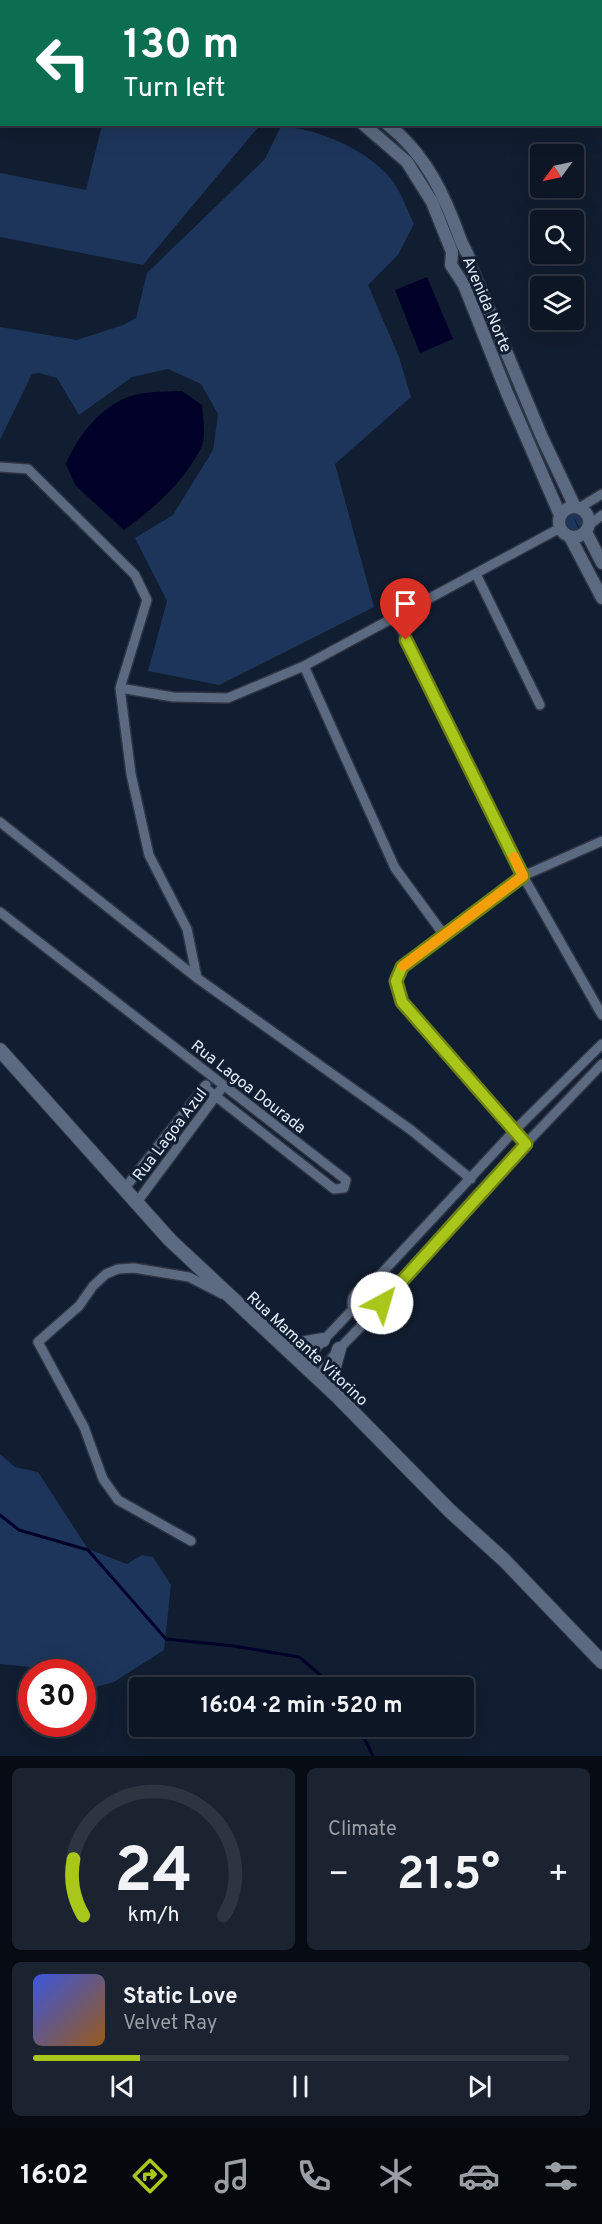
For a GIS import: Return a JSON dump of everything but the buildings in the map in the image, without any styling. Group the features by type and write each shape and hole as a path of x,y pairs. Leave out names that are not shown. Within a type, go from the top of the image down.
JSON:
{"main road":[{"name":"Rua Mamante Vitorino","path":"0,1050 170,1240 339,1398 450,1511 504,1560 602,1662"},
{"path":"275,1336 300,1344 322,1340"},
{"path":"339,1349 334,1373 339,1398"}],"street":[{"name":"Avenida Norte","path":"365,126 407,162 421,181 452,252 451,265 457,273 560,514"},
{"name":"Avenida Norte","path":"389,126 422,159 438,182 537,425 577,508"},
{"path":"452,252 466,251"},
{"path":"457,273 464,273 471,267"},
{"path":"0,467 28,469 135,575 147,600 120,688 131,774 149,855 187,928 197,978"},
{"path":"602,494 577,508 567,509 560,514 560,528 570,537 602,598"},
{"path":"577,508 587,515 587,529 602,563"},
{"path":"570,537 579,537 602,515"},
{"path":"120,688 173,697 228,698 304,666 560,528"},
{"path":"476,574 540,705"},
{"path":"396,618 523,876 602,1015"},
{"path":"304,666 395,868 444,935"},
{"path":"0,822 197,978 411,1130 471,1179"},
{"path":"526,1144 402,1002 396,981 402,967 523,876 602,841"},
{"name":"Rua Lagoa Dourada","path":"0,912 346,1180 344,1188 334,1189 215,1096"},
{"path":"368,1288 514,1131 602,1044"},
{"path":"317,1377 339,1349 369,1318 378,1313 382,1303 459,1214 602,1064"},
{"name":"Rua Lagoa Azul","path":"125,1188 213,1076"},
{"name":"Rua Lagoa Azul","path":"137,1202 224,1085"},
{"path":"204,1088 215,1096"},
{"path":"149,1157 162,1168"},
{"path":"191,1541 118,1500 103,1479 84,1427 38,1342 79,1306 93,1286 106,1274 118,1269 134,1268 189,1277 233,1300"},
{"path":"302,1363 353,1309 354,1295 362,1289 368,1288 378,1293 382,1303"},
{"path":"353,1309 360,1316 369,1318"}],"shaded area":[{"path":"102,126 259,126 143,265 0,237 0,173 86,190"},
{"path":"281,126 326,136 355,150 380,168 395,184 401,195 414,224 398,255 368,285 399,357 411,397 335,464 374,607 219,685 148,671 167,601 135,538 173,515 213,450 218,414 201,384 168,369 132,377 79,415 57,378 39,373 32,374 0,440 0,327 77,340 123,325 136,318 147,273 265,159"},
{"path":"427,277 453,339 420,353 395,290"},
{"path":"182,391 202,405 204,428 202,445 193,462 176,484 146,513 124,530 75,485 66,464 86,430 115,403 139,394"},
{"path":"570,509 580,511 587,525 582,532 573,516 580,533 573,535 564,532 560,520"},
{"path":"0,1454 15,1467 38,1472 88,1549 127,1564 142,1555 153,1557 171,1585 164,1650 114,1682 96,1687 96,1659 18,1659 18,1666 0,1664"}],"waterway":[{"path":"0,1515 19,1530 88,1550 166,1639 234,1646 299,1657 323,1677"},
{"path":"364,1737 373,1756"}],"slow traffic":[{"path":"403,966 523,876 514,857"}],"route":[{"path":"382,1303 461,1212 526,1144 402,1002 396,981 402,967 523,876 406,640"}]}
